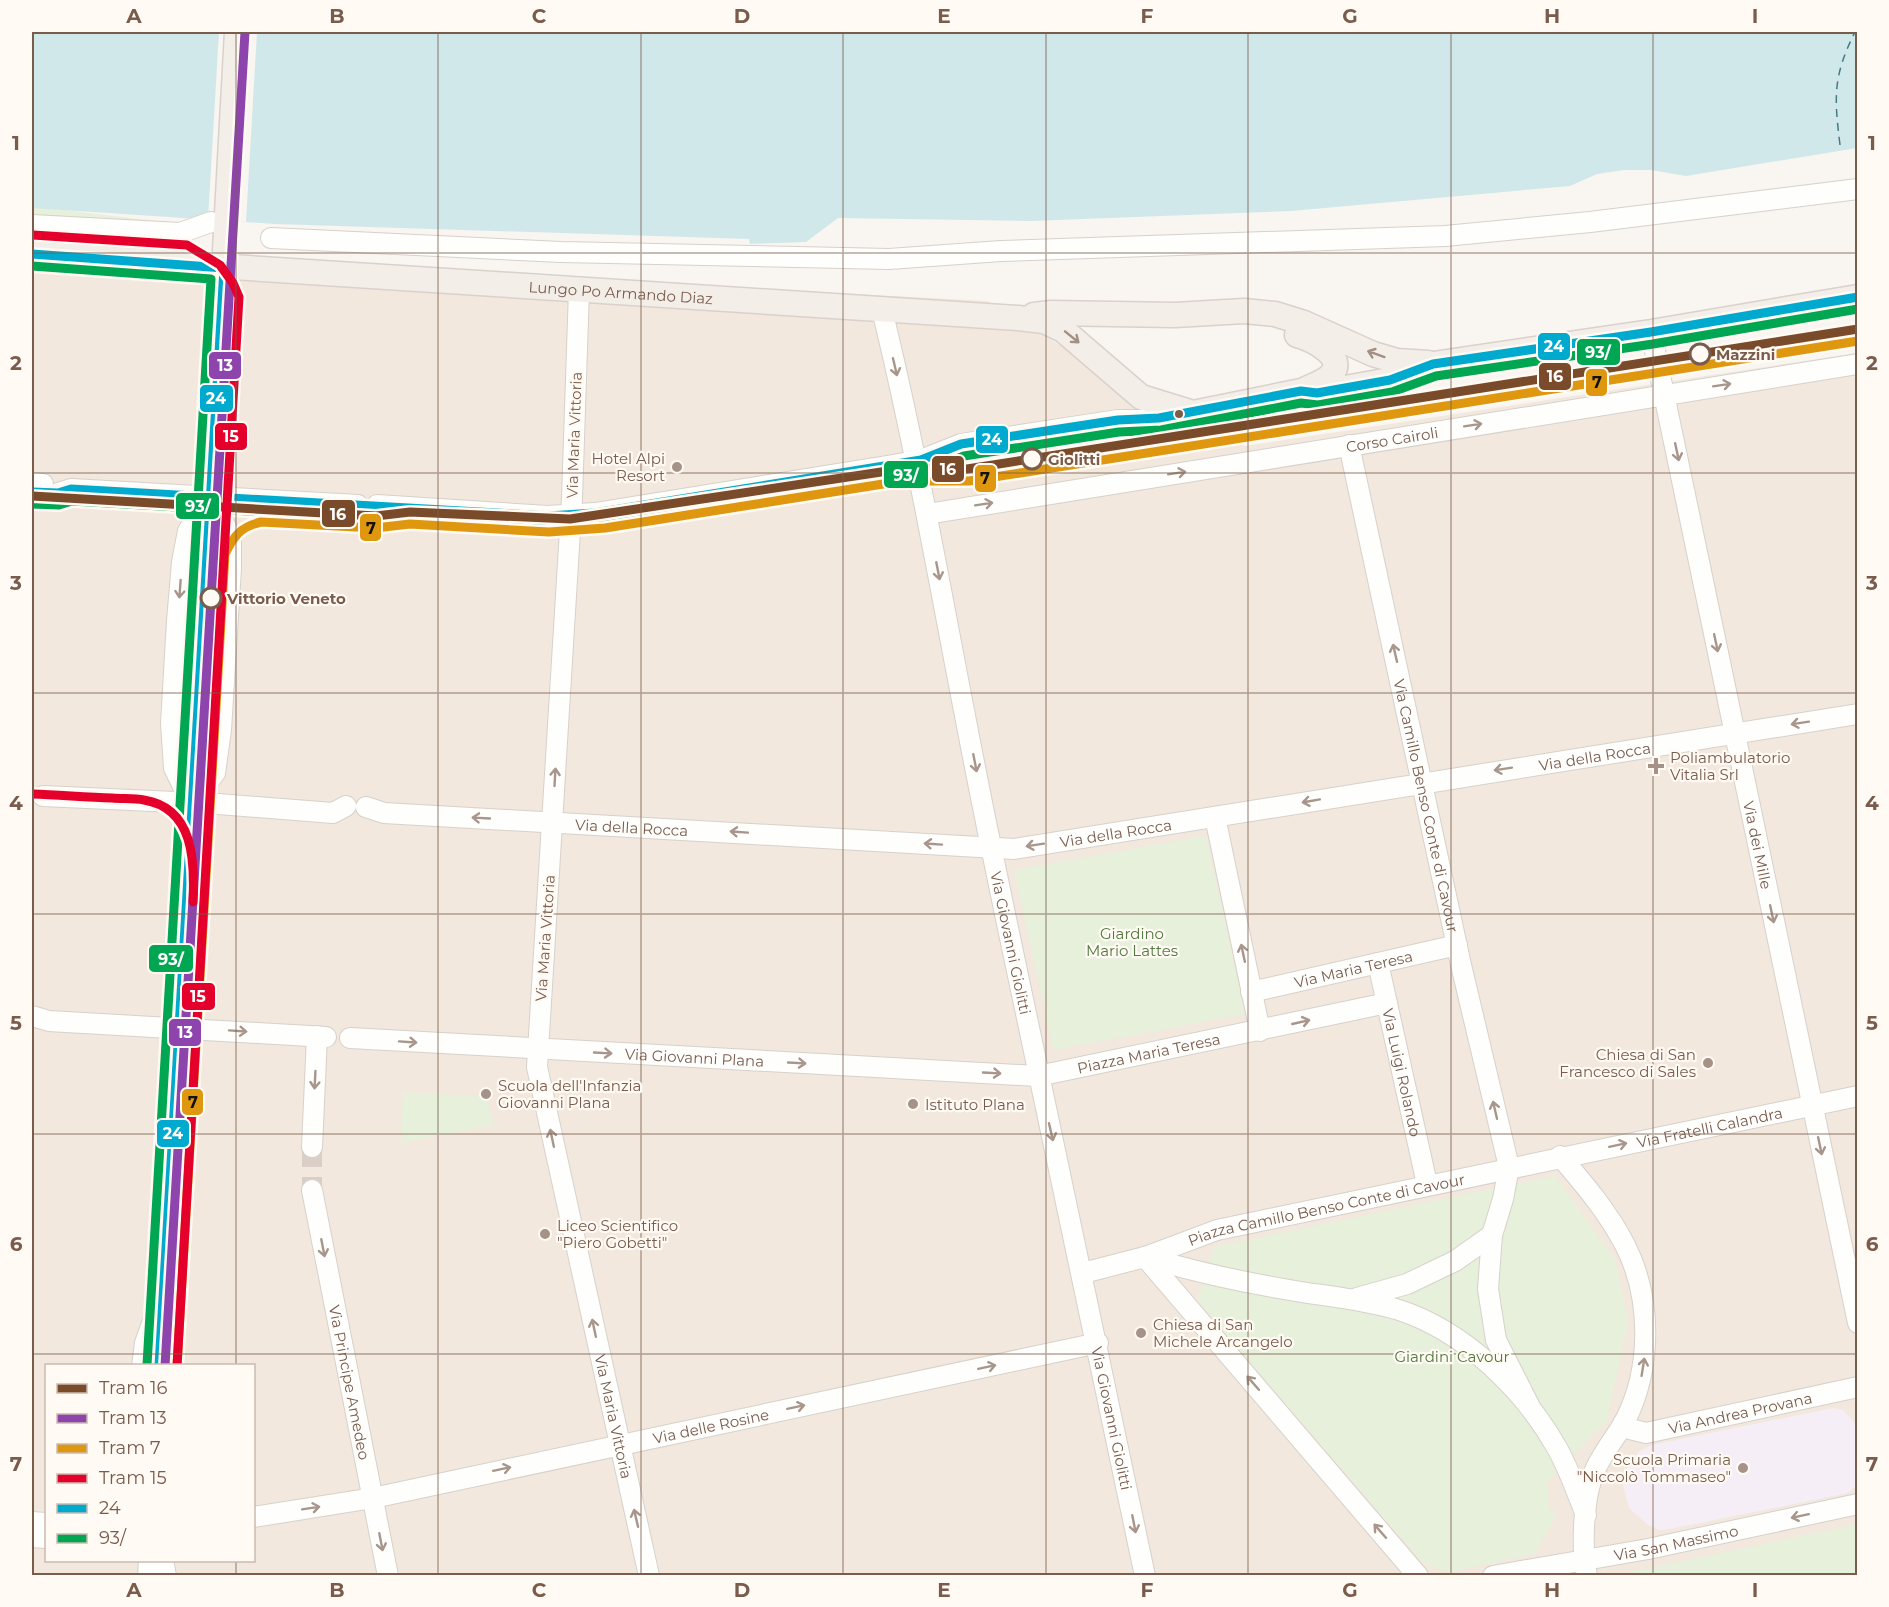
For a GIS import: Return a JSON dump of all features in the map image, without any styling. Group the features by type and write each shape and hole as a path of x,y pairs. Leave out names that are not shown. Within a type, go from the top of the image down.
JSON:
{"main road":[{"path":"224,268 218,221 237,32"},
{"name":"Lungo Po Armando Diaz","path":"32,254 1018,318"},
{"path":"1301,391 1317,393 1390,380 1433,364 1651,332 1857,297"},
{"path":"1018,318 1051,313 1175,315 1244,311 1275,314 1314,327 1374,354 1397,361 1433,364"},
{"path":"1018,318 1044,321 1063,330 1141,397 1193,413 1301,391 1326,380 1333,374 1335,363 1330,353 1305,338 1260,326 1168,329 1117,315"}],"street":[{"path":"271,238 573,252 889,259 1001,251 1445,236 1590,222 1857,189"},
{"path":"32,225 180,233 218,221"},
{"path":"159,1364 191,803 174,768 171,723 177,621 182,562 188,531 210,496 224,268"},
{"name":"Via Maria Vittoria","path":"579,290 570,514 537,1068 649,1575"},
{"name":"Via Giovanni Giolitti","path":"882,310 927,514 1038,1076 1098,1343 1144,1575"},
{"name":"Via dei Mille","path":"1651,332 1857,1323"},
{"name":"Corso Cairoli","path":"927,514 1857,364"},
{"path":"48,488 548,516 594,513 915,461 961,444 1118,420 1159,418 1193,413"},
{"name":"Via Camillo Benso Conte di Cavour","path":"1348,445 1457,945 1509,1167"},
{"path":"191,803 215,773 221,730 231,537 210,496"},
{"name":"Via della Rocca","path":"366,807 384,813 1014,849 1857,714"},
{"path":"50,797 339,809"},
{"path":"1215,817 1260,1031"},
{"name":"Via Maria Teresa","path":"1251,992 1457,945"},
{"name":"Via Luigi Rolando","path":"1378,963 1426,1184"},
{"name":"Piazza Maria Teresa","path":"1038,1076 1387,1003"},
{"path":"40,1018 321,1036 312,1147"},
{"name":"Via Giovanni Plana","path":"350,1038 1038,1076"},
{"name":"Via Fratelli Calandra","path":"1560,1156 1857,1096"},
{"name":"Piazza Camillo Benso Conte di Cavour","path":"1083,1274 1144,1257 1209,1232 1560,1156 1612,1222 1626,1246 1638,1277 1644,1322 1644,1357 1638,1389 1624,1422 1595,1470 1586,1515 1585,1568"},
{"name":"Piazza Camillo Benso Conte di Cavour","path":"1509,1167 1503,1199 1492,1235 1488,1289 1496,1340 1529,1405 1557,1448 1586,1515"},
{"name":"Via Principe Amedeo","path":"312,1190 388,1575"},
{"name":"Piazza Camillo Benso Conte di Cavour","path":"1354,1298 1407,1284 1455,1261 1492,1235"},
{"path":"1144,1257 1418,1575"},
{"name":"Piazza Camillo Benso Conte di Cavour","path":"1144,1257 1206,1275 1280,1289 1354,1298 1400,1311 1440,1329 1480,1357 1529,1405"},
{"path":"142,1364 145,1343 162,1299"},
{"name":"Via delle Rosine","path":"255,1517 373,1498 1098,1343"},
{"name":"Via Andrea Provana","path":"1624,1422 1630,1429 1646,1433 1857,1387"},
{"name":"Via San Massimo","path":"1493,1575 1585,1568 1857,1504"}],"shaded area":[{"path":"32,251 987,301 1071,352 1139,409 1245,446 1857,353 1857,1575 32,1575"},
{"name":"Scuola Primaria \"Niccolò Tommaseo\"","path":"1833,1408 1843,1410 1857,1426 1857,1485 1848,1493 1659,1530 1648,1525 1629,1508 1623,1485 1625,1474 1631,1461 1640,1451 1652,1445"}],"green space":[{"path":"32,206 171,223 32,229"},
{"name":"Giardino Mario Lattes","path":"1206,836 1245,1014 1054,1050 1014,870"},
{"path":"403,1092 486,1097 494,1125 401,1143"},
{"name":"Giardini Cavour","path":"1555,1176 1615,1259 1628,1321 1607,1421 1546,1483 1549,1494 1547,1506 1556,1515 1535,1554 1449,1572 1423,1563 1197,1301 1214,1247"},
{"path":"1857,1524 1857,1575 1626,1575 1632,1572"}],"water":[{"path":"32,32 1857,32 1857,148 1686,176 1651,170 1624,170 1597,174 1570,186 1291,211 1031,221 838,218 806,242 750,244 749,239 275,224 32,208"}],"pier":[{"path":"219,32 257,32 246,222 208,219"}],"ferry route":[{"path":"1840,145 1837,87 1843,61 1855,32"}],"tunnel":[{"path":"312,1147 312,1190"}],"tram line":[{"name":"13","path":"165,1364 245,32"},
{"name":"15","path":"33,235 187,245 220,265 233,283 239,297 177,1364"},
{"name":"16","path":"32,496 376,516 410,512 570,519 901,469 967,469 1858,329"},
{"name":"7","path":"177,1364 225,554 235,537 243,530 261,522 375,528 410,524 549,532 605,528 902,481 969,481 1858,341"},
{"name":"15","path":"33,794 136,799 161,805 182,825 188,839 192,854 193,902"}],"transit line":[{"name":"24","path":"32,254 224,268 159,1364"},
{"name":"93/","path":"32,266 211,279 147,1364"},
{"name":"24","path":"32,492 58,493 71,489 548,516 595,513 921,460 961,444 1118,420 1159,418 1301,391 1317,393 1390,380 1433,364 1651,332 1858,297"},
{"name":"93/","path":"32,504 59,505 72,501 547,528 596,525 923,472 964,456 1119,432 1161,430 1301,403 1318,405 1392,392 1436,376 1653,344 1858,309"}],"place":[{"name":"Mazzini","path":"1700,354"},
{"name":"Giolitti","path":"1032,459"},
{"name":"Hotel Alpi Resort","path":"677,467"},
{"name":"Vittorio Veneto","path":"211,598"},
{"name":"Poliambulatorio Vitalia Srl","path":"1656,766"},
{"name":"Chiesa di San Francesco di Sales","path":"1708,1063"},
{"name":"Scuola dell'Infanzia Giovanni Plana","path":"486,1094"},
{"name":"Istituto Plana","path":"913,1104"},
{"name":"Liceo Scientifico \"Piero Gobetti\"","path":"545,1234"},
{"name":"Chiesa di San Michele Arcangelo","path":"1141,1333"},
{"name":"Scuola Primaria \"Niccolò Tommaseo\"","path":"1743,1468"}]}
